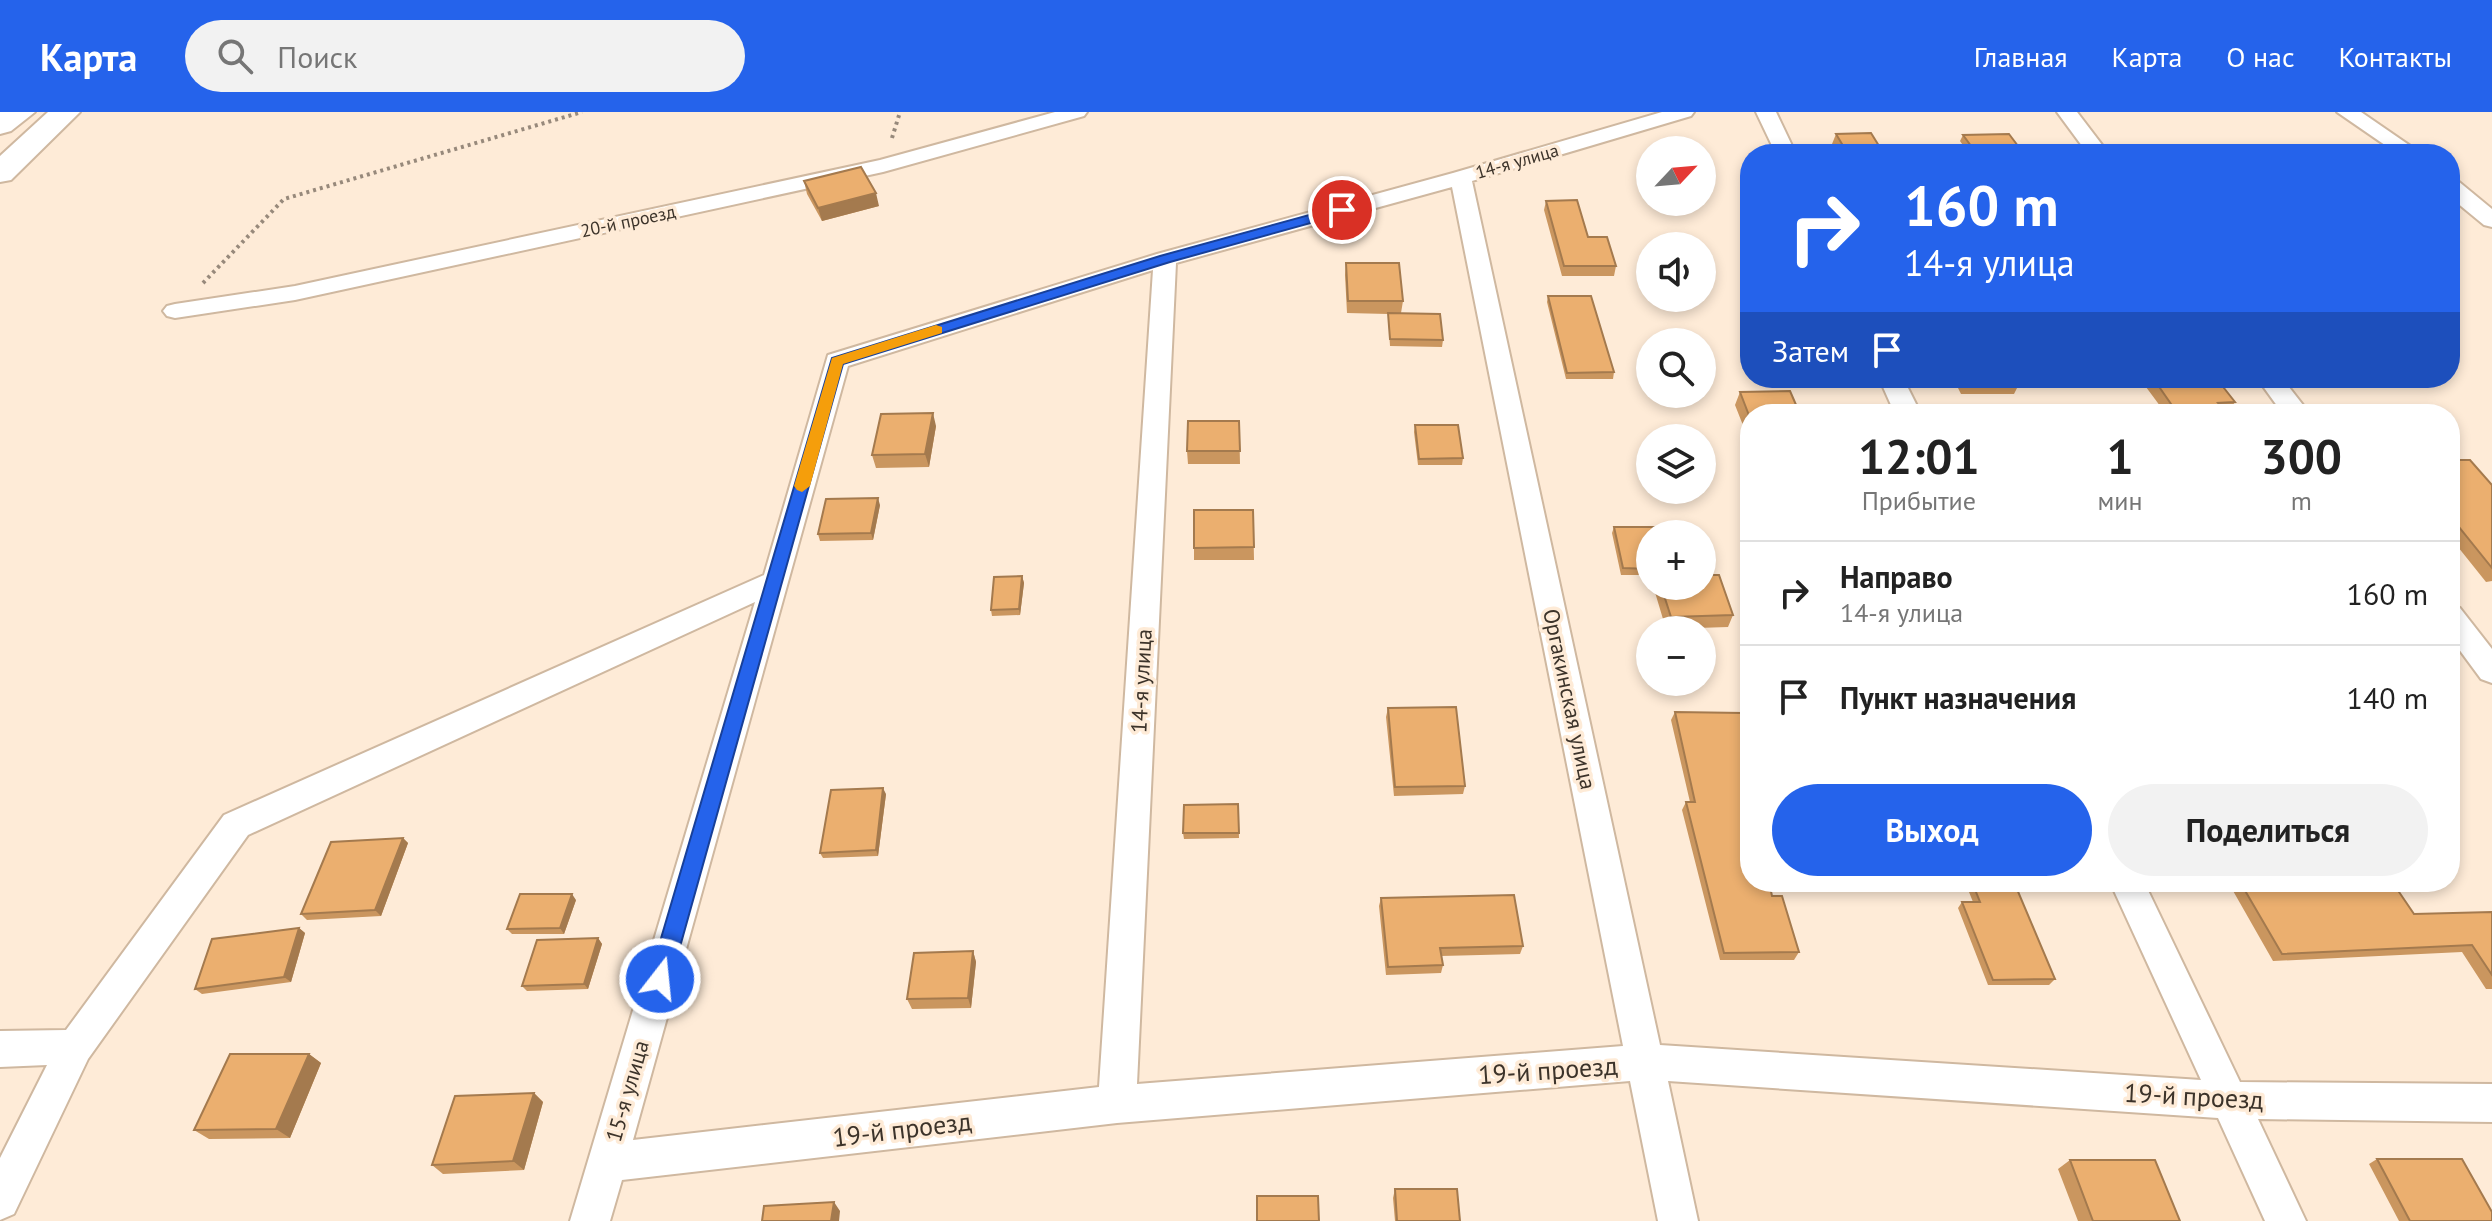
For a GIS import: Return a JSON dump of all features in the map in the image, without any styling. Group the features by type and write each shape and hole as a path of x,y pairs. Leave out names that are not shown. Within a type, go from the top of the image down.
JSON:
{"highway":[{"path":"0,125 20,112"},
{"path":"0,173 65,112"}],"street":[{"name":"20-й проезд","path":"175,311 295,293 883,166 1077,112"},
{"name":"14-я улица","path":"837,361 1165,259 1461,178 1684,112"},
{"path":"1766,112 1781,144"},
{"path":"2067,112 2091,144"},
{"path":"2347,112 2397,144"},
{"name":"Оргакинская улица","path":"1461,178 1678,1221"},
{"path":"2460,194 2492,220"},
{"name":"14-я улица","path":"1117,1104 1165,259"},
{"name":"15-я улица","path":"590,1221 837,361"},
{"path":"2277,388 2289,404"},
{"path":"0,1200 75,1047 236,825 776,581"},
{"path":"2460,629 2492,671"},
{"path":"2132,892 2286,1221"},
{"path":"0,1049 75,1047"},
{"name":"19-й проезд","path":"607,1162 1117,1104 1646,1062 2229,1100 2492,1103"}],"path":[{"path":"175,311 284,199 582,112"}],"building":[{"path":"1871,133 1878,144 1842,144 1836,134"},
{"path":"2009,134 2016,144 1970,144 1963,135"},
{"path":"861,167 876,193 818,208 804,181"},
{"path":"1577,200 1588,237 1607,237 1616,266 1564,266 1546,201"},
{"path":"1346,263 1399,263 1403,301 1348,301"},
{"path":"1548,296 1591,296 1614,372 1567,373"},
{"path":"1388,313 1440,314 1443,340 1390,339"},
{"path":"2160,388 2224,388 2235,402 2219,404 2171,404"},
{"path":"1790,391 1796,404 1745,404 1740,392"},
{"path":"933,413 925,454 872,455 881,414"},
{"path":"1188,421 1239,421 1240,451 1187,451"},
{"path":"1415,425 1458,425 1463,458 1419,459"},
{"path":"2460,460 2470,460 2492,485 2492,568 2460,528"},
{"path":"878,498 871,533 818,534 826,499"},
{"path":"1194,510 1253,510 1254,547 1194,548"},
{"path":"1614,527 1636,527 1636,568 1623,568"},
{"path":"1716,575 1719,575 1733,615 1671,616 1666,600 1716,600"},
{"path":"1022,576 1019,609 991,610 994,577"},
{"path":"1456,707 1465,786 1395,787 1388,708"},
{"path":"1675,712 1740,713 1740,892 1771,892 1772,896 1782,896 1799,952 1724,953 1686,802 1695,802"},
{"path":"883,788 876,850 820,853 831,790"},
{"path":"1238,804 1239,833 1183,833 1184,805"},
{"path":"403,838 375,910 301,914 331,842"},
{"path":"1976,892 2018,892 2055,979 1993,980 1962,902 1980,902"},
{"path":"2246,892 2399,892 2414,914 2492,912 2492,975 2472,945 2282,954"},
{"path":"520,894 572,894 560,928 507,929"},
{"path":"1514,895 1523,946 1440,948 1443,965 1388,967 1381,898"},
{"path":"299,928 284,977 195,989 212,939"},
{"path":"598,938 584,984 522,986 537,940"},
{"path":"973,951 968,998 907,999 914,953"},
{"path":"230,1054 309,1054 276,1129 194,1130"},
{"path":"534,1093 513,1161 432,1165 455,1096"},
{"path":"2377,1159 2462,1159 2492,1212 2492,1221 2410,1221"},
{"path":"2070,1160 2155,1160 2180,1221 2093,1221"},
{"path":"1395,1189 1457,1189 1460,1221 1397,1221"},
{"path":"1257,1196 1318,1196 1319,1221 1257,1221"},
{"path":"834,1202 831,1221 762,1221 764,1206"}],"slow traffic":[{"path":"802,486 837,361 936,330"}],"route":[{"path":"660,979 837,361 1165,259 1342,210"}]}
